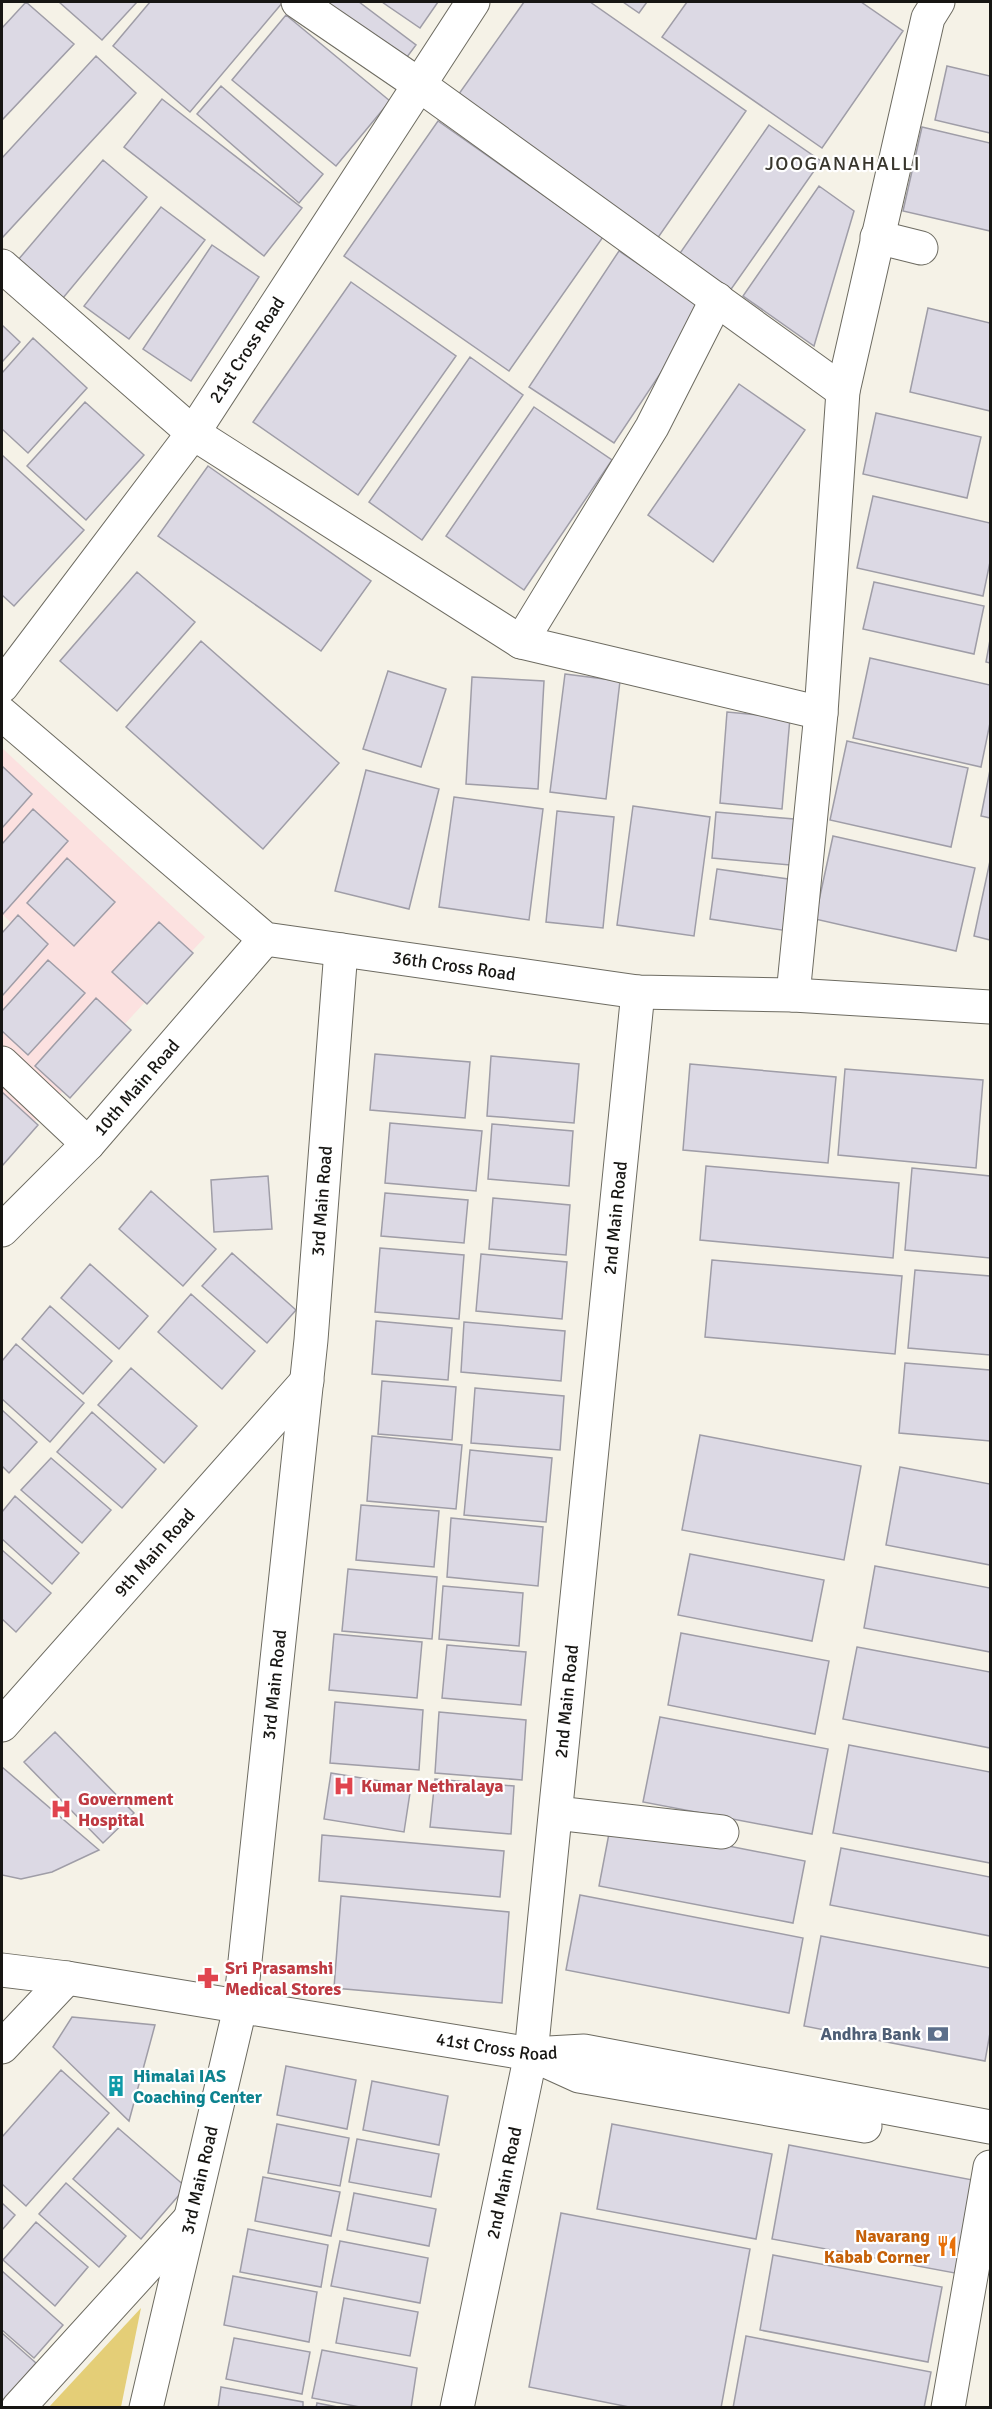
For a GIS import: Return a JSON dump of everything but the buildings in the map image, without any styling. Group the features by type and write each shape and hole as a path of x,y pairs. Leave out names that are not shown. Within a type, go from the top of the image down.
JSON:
{"street":[{"path":"298,2 418,84 843,391"},
{"name":"21st Cross Road","path":"2,686 193,433 473,2"},
{"path":"793,995 820,713 843,391 924,7"},
{"path":"877,237 921,248"},
{"path":"2,266 193,433 521,642 820,713"},
{"path":"521,642 652,427 717,299"},
{"path":"2,714 265,939"},
{"name":"36th Cross Road","path":"265,939 638,992 793,995 990,1007"},
{"name":"10th Main Road","path":"2,1230 88,1144 265,939"},
{"name":"3rd Main Road","path":"146,2408 240,2008 307,1381 341,950"},
{"name":"2nd Main Road","path":"457,2408 531,2054 638,992"},
{"path":"2,1063 88,1144"},
{"name":"9th Main Road","path":"2,1725 307,1381"},
{"path":"556,1813 722,1832"},
{"name":"41st Cross Road","path":"2,1970 67,1978 531,2054 584,2052 990,2127"},
{"path":"2,2048 67,1978"},
{"path":"531,2054 579,2076 990,2148"},
{"path":"948,2408 990,2167"},
{"path":"18,2408 189,2220"}],"shaded area":[{"path":"2,748 205,937 2,1157 2,975 32,942 2,914"},
{"path":"141,2308 121,2407 49,2407"}],"place":[{"name":"Kumar Nethralaya","path":"344,1786"},
{"name":"Government Hospital","path":"61,1809"},
{"name":"Sri Prasamshi Medical Stores","path":"208,1978"},
{"name":"Andhra Bank","path":"938,2034"},
{"name":"Himalai IAS Coaching Center","path":"116,2086"},
{"name":"Navarang Kabab Corner","path":"947,2246"}],"district":[{"name":"JOOGANAHALLI","path":"843,163"}]}
